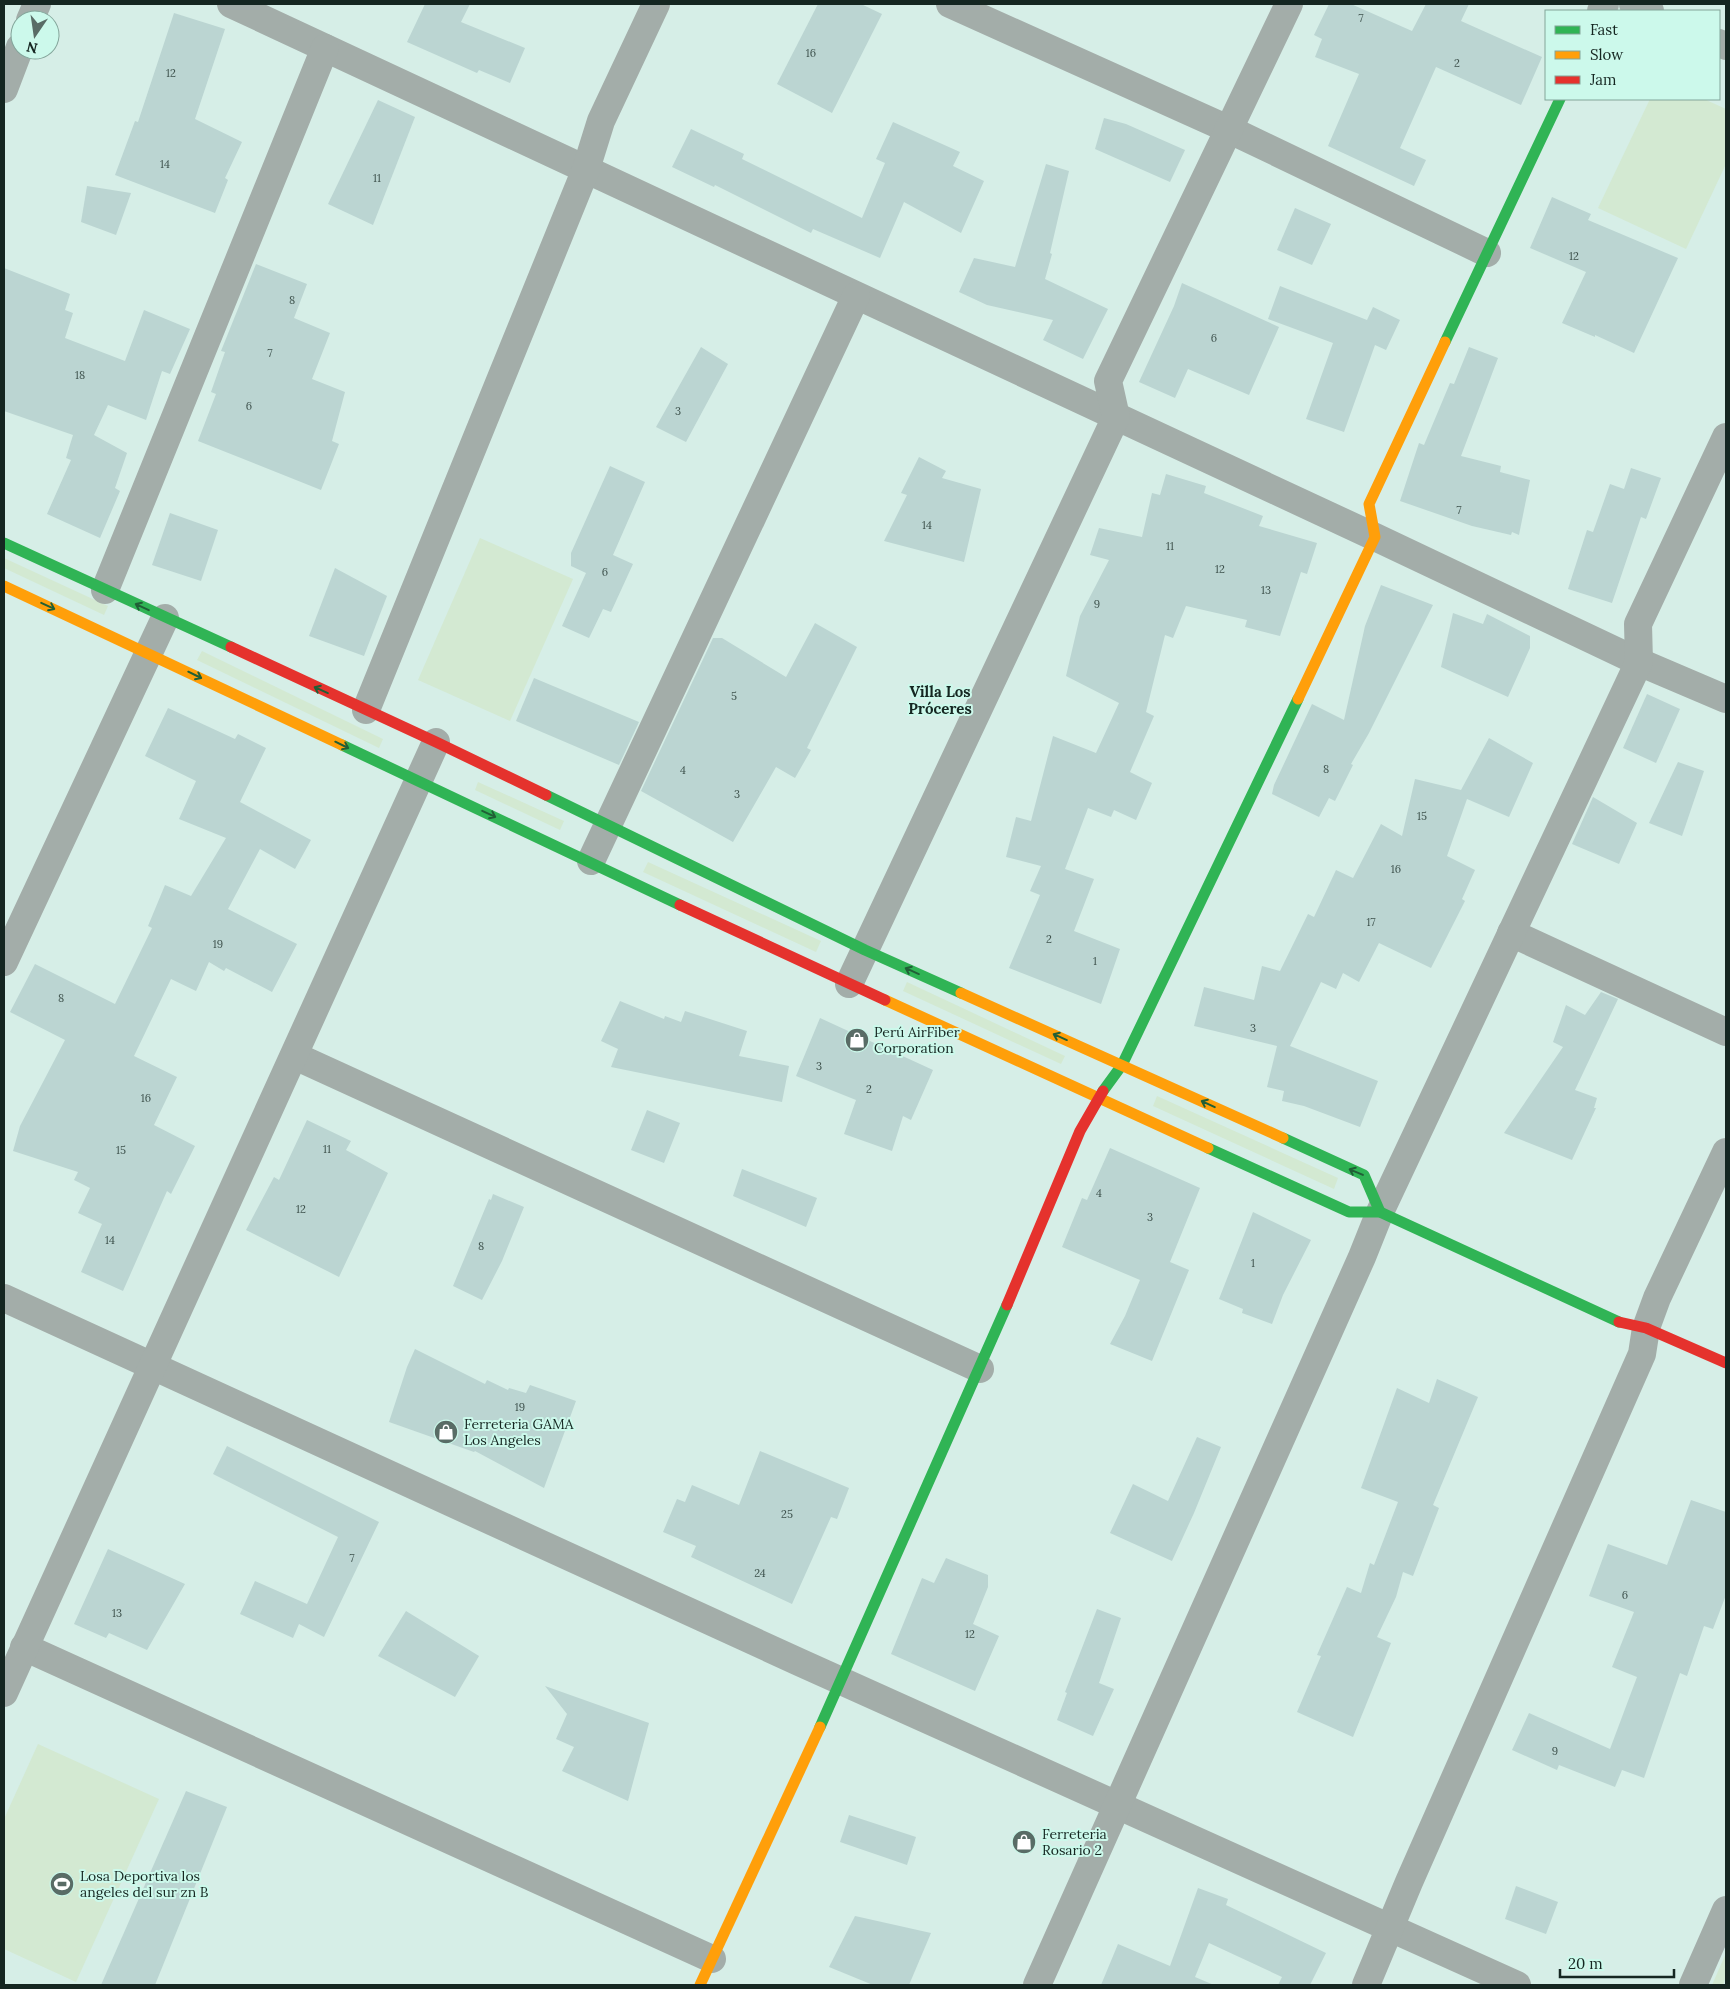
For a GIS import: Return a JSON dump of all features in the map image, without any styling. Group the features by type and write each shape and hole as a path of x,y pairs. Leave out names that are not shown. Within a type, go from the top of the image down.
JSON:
{"street":[{"path":"232,4 1639,662 1726,699"},
{"path":"366,710 586,169 600,121 656,4"},
{"path":"950,4 1228,129 1487,253"},
{"path":"849,984 1116,418 1108,381 1289,4"},
{"path":"1633,4 1648,10"},
{"path":"105,590 325,48"},
{"path":"4,89 15,60"},
{"path":"700,1985 841,1681 980,1369 1080,1131 1098,1097 1122,1065 1375,537 1369,504 1560,100"},
{"path":"591,861 856,296"},
{"path":"1037,1985 1354,1275 1380,1212 1639,662 1638,624 1726,437"},
{"path":"4,543 436,742 865,950 1364,1175 1380,1212"},
{"path":"4,586 148,652 849,984 1349,1212 1380,1212 1616,1321 1646,1328 1726,1364"},
{"path":"4,962 165,618"},
{"path":"4,1694 436,742"},
{"path":"1511,933 1726,1032"},
{"path":"295,1056 980,1369"},
{"path":"1366,1985 1389,1928 1642,1354 1646,1328 1657,1298 1726,1152"},
{"path":"4,1298 841,1681 1516,1985"},
{"path":"24,1647 712,1959"},
{"path":"1693,1985 1726,1910"}],"green space":[{"path":"1650,100 1706,100 1726,109 1726,164 1686,249 1598,208"},
{"path":"480,538 573,579 510,721 418,680"},
{"path":"4,558 108,606 104,615 4,568"},
{"path":"202,651 383,739 379,748 197,660"},
{"path":"478,782 564,821 560,830 475,790"},
{"path":"648,862 821,941 816,952 643,872"},
{"path":"907,982 1065,1056 1061,1064 903,991"},
{"path":"1157,1096 1338,1178 1334,1189 1153,1106"},
{"name":"Losa Deportiva los angeles del sur zn B","path":"38,1744 159,1799 76,1982 4,1949 4,1819"},
{"path":"1726,1953 1726,1977 1723,1985 1712,1985"}],"building":[{"path":"425,4 470,4 461,22 525,48 510,83 479,70 477,73 407,42"},
{"path":"818,4 861,4 882,14 832,113 777,84"},
{"path":"1329,4 1351,4 1412,31 1426,4 1469,4 1461,21 1542,57 1521,105 1436,67 1400,148 1426,160 1414,186 1328,146 1359,74 1315,57 1322,39 1314,35"},
{"path":"174,13 225,29 195,119 242,142 225,178 228,180 215,213 115,175 135,121 138,122"},
{"path":"378,100 415,117 373,225 328,204"},
{"path":"1104,118 1126,124 1185,150 1170,182 1095,149"},
{"path":"893,122 960,152 953,166 984,181 961,233 904,202 880,258 813,229 811,233 715,185 714,187 672,167 691,129 744,154 742,159 862,218 885,163 876,159"},
{"path":"1046,164 1069,171 1045,279 1108,309 1083,359 1043,340 1053,320 987,305 959,292 974,258 1015,267"},
{"path":"87,186 131,193 116,235 81,222"},
{"path":"1552,197 1591,214 1588,220 1678,258 1634,353 1595,335 1595,337 1562,323 1586,272 1530,248"},
{"path":"1295,208 1331,224 1312,265 1277,250"},
{"path":"256,264 307,284 294,318 330,333 312,379 345,392 332,441 339,444 321,490 198,441 216,394 211,392 225,352 221,351"},
{"path":"4,268 70,294 65,310 73,313 65,338 125,361 144,310 190,329 170,374 162,371 146,420 108,405 94,435 127,453 115,488 120,491 100,538 47,514 71,460 66,458 73,435 4,411"},
{"path":"1182,283 1279,327 1249,395 1188,369 1175,398 1139,382 1174,306"},
{"path":"1280,286 1367,320 1373,307 1400,320 1386,350 1375,345 1344,432 1306,419 1333,343 1268,319"},
{"path":"701,347 728,364 686,442 656,427"},
{"path":"1469,347 1498,358 1461,456 1501,466 1500,472 1530,480 1519,535 1512,532 1511,535 1472,526 1400,501 1419,443 1424,445 1450,383 1454,384"},
{"path":"919,457 946,471 942,478 981,489 964,562 884,541 907,495 901,493"},
{"path":"610,466 645,482 613,555 633,564 611,612 603,609 589,638 562,626 586,573 571,566 571,553"},
{"path":"1631,468 1661,478 1646,519 1641,517 1612,603 1568,589 1587,530 1593,532 1610,484 1624,489"},
{"path":"1166,474 1206,486 1204,493 1263,516 1259,526 1317,543 1307,574 1301,572 1280,636 1245,627 1247,620 1186,606 1173,638 1165,635 1146,712 1154,716 1130,772 1152,783 1136,820 1114,810 1111,817 1088,808 1065,869 1094,879 1074,931 1120,949 1101,1004 1009,968 1040,895 1030,891 1041,866 1006,857 1016,817 1031,821 1053,736 1096,753 1119,703 1066,676 1080,616 1109,560 1090,555 1099,528 1142,537 1152,493 1160,495"},
{"path":"170,513 218,530 201,581 152,565"},
{"path":"335,568 387,596 364,656 309,636"},
{"path":"1381,585 1433,605 1369,733 1351,764 1353,765 1335,801 1329,798 1319,817 1272,794 1274,785 1312,704 1344,720 1365,626"},
{"path":"1453,613 1483,624 1487,614 1530,636 1530,648 1508,697 1441,667"},
{"path":"815,623 857,647 807,748 811,750 795,778 776,767 733,842 641,791 713,638 722,638 786,677"},
{"path":"534,678 639,722 619,765 516,721"},
{"path":"1647,694 1680,709 1656,763 1623,748"},
{"path":"168,708 235,739 238,734 266,748 240,802 311,840 295,869 260,849 228,909 297,944 272,992 226,968 224,971 209,962 196,991 171,979 134,1056 177,1077 154,1125 195,1146 171,1194 167,1191 123,1291 81,1272 102,1224 78,1213 90,1188 74,1180 78,1172 13,1151 20,1126 65,1040 10,1012 35,964 115,1004 152,928 148,926 165,885 191,896 226,838 179,819 196,781 145,756"},
{"path":"1489,738 1533,763 1509,817 1467,799 1447,856 1475,870 1462,899 1465,901 1431,968 1379,943 1359,982 1343,973 1336,989 1321,982 1290,1046 1378,1081 1360,1127 1304,1106 1282,1101 1284,1091 1267,1087 1277,1046 1194,1026 1204,987 1254,1000 1262,966 1280,971 1308,914 1314,917 1336,870 1353,878 1381,824 1402,836 1415,779 1461,790"},
{"path":"1678,762 1704,771 1682,836 1649,823"},
{"path":"1593,797 1637,823 1619,864 1572,844"},
{"path":"1601,992 1618,999 1575,1090 1597,1098 1594,1108 1596,1108 1572,1160 1504,1133 1563,1047 1553,1042 1566,1005 1585,1015"},
{"path":"620,1001 664,1019 665,1016 681,1022 685,1011 747,1031 739,1056 789,1066 782,1102 611,1067 618,1049 601,1041"},
{"path":"820,1018 933,1070 911,1120 903,1116 892,1151 844,1134 856,1100 796,1076"},
{"path":"647,1110 680,1123 664,1163 631,1150"},
{"path":"307,1120 351,1141 346,1150 388,1173 339,1277 246,1230 274,1177 279,1180"},
{"path":"1110,1148 1200,1188 1170,1262 1189,1270 1152,1361 1110,1344 1125,1316 1140,1280 1062,1247 1082,1198 1087,1200"},
{"path":"742,1169 817,1198 806,1227 733,1196"},
{"path":"493,1194 524,1207 502,1261 482,1300 453,1286 489,1199 491,1200"},
{"path":"1253,1212 1311,1240 1283,1295 1272,1324 1242,1313 1243,1309 1219,1299"},
{"path":"415,1349 485,1384 487,1380 508,1390 509,1388 526,1393 530,1385 576,1401 544,1488 475,1451 389,1422"},
{"path":"1437,1379 1478,1397 1433,1505 1439,1508 1413,1576 1403,1572 1396,1597 1377,1637 1391,1643 1353,1737 1297,1712 1321,1656 1317,1655 1347,1587 1361,1593 1370,1563 1374,1565 1398,1502 1361,1488 1397,1388 1429,1403"},
{"path":"1197,1437 1221,1447 1172,1561 1110,1533 1133,1484 1168,1501"},
{"path":"227,1446 379,1522 324,1637 299,1624 293,1638 240,1614 255,1581 307,1604 338,1537 213,1474"},
{"path":"760,1451 849,1488 837,1519 831,1517 792,1604 691,1557 696,1546 663,1532 677,1499 685,1502 692,1485 739,1505"},
{"path":"1691,1500 1726,1512 1726,1595 1713,1629 1704,1626 1687,1676 1680,1673 1644,1778 1622,1770 1615,1787 1559,1765 1557,1770 1512,1750 1529,1713 1610,1749 1637,1677 1612,1667 1634,1612 1589,1596 1608,1544 1667,1565"},
{"path":"108,1549 185,1584 147,1650 109,1633 106,1638 74,1624"},
{"path":"946,1558 988,1575 988,1587 973,1624 999,1636 975,1691 891,1654 922,1578 934,1583"},
{"path":"1097,1609 1121,1618 1099,1683 1114,1689 1093,1736 1057,1720 1067,1693 1065,1692"},
{"path":"406,1611 479,1656 455,1697 378,1656"},
{"path":"545,1686 649,1723 628,1801 562,1771 574,1747 556,1739 567,1714"},
{"path":"186,1791 227,1807 155,1985 101,1985"},
{"path":"849,1815 916,1837 907,1865 840,1842"},
{"path":"1516,1886 1558,1902 1546,1934 1505,1919"},
{"path":"1198,1888 1228,1899 1226,1905 1326,1953 1310,1985 1278,1985 1282,1977 1209,1943 1195,1977 1214,1985 1101,1985 1118,1944 1170,1966"},
{"path":"855,1916 931,1933 909,1985 873,1985 829,1967"}],"traffic: fast":[{"path":"1445,342 1560,100"},
{"path":"4,543 231,647"},
{"path":"1103,1091 1122,1065 1298,699"},
{"path":"342,745 680,905"},
{"path":"546,795 865,950 961,993"},
{"path":"1283,1138 1364,1175 1380,1212"},
{"path":"1208,1148 1349,1212 1380,1212 1619,1322"},
{"path":"820,1727 1007,1305"}],"traffic: slow":[{"path":"1298,699 1375,537 1369,504 1445,342"},
{"path":"4,586 342,745"},
{"path":"961,993 1283,1138"},
{"path":"885,1000 1208,1148"},
{"path":"700,1985 820,1727"}],"traffic: jam":[{"path":"231,647 546,795"},
{"path":"680,905 885,1000"},
{"path":"1007,1305 1080,1131 1103,1091"},
{"path":"1619,1322 1646,1328 1726,1363"}],"place":[{"name":"Perú AirFiber Corporation","path":"857,1040"},
{"name":"Ferreteria GAMA Los Angeles","path":"446,1432"},
{"name":"Ferreteria Rosario 2","path":"1024,1842"},
{"name":"Losa Deportiva los angeles del sur zn B","path":"62,1884"}],"district":[{"name":"Villa Los Próceres","path":"940,700"}]}
